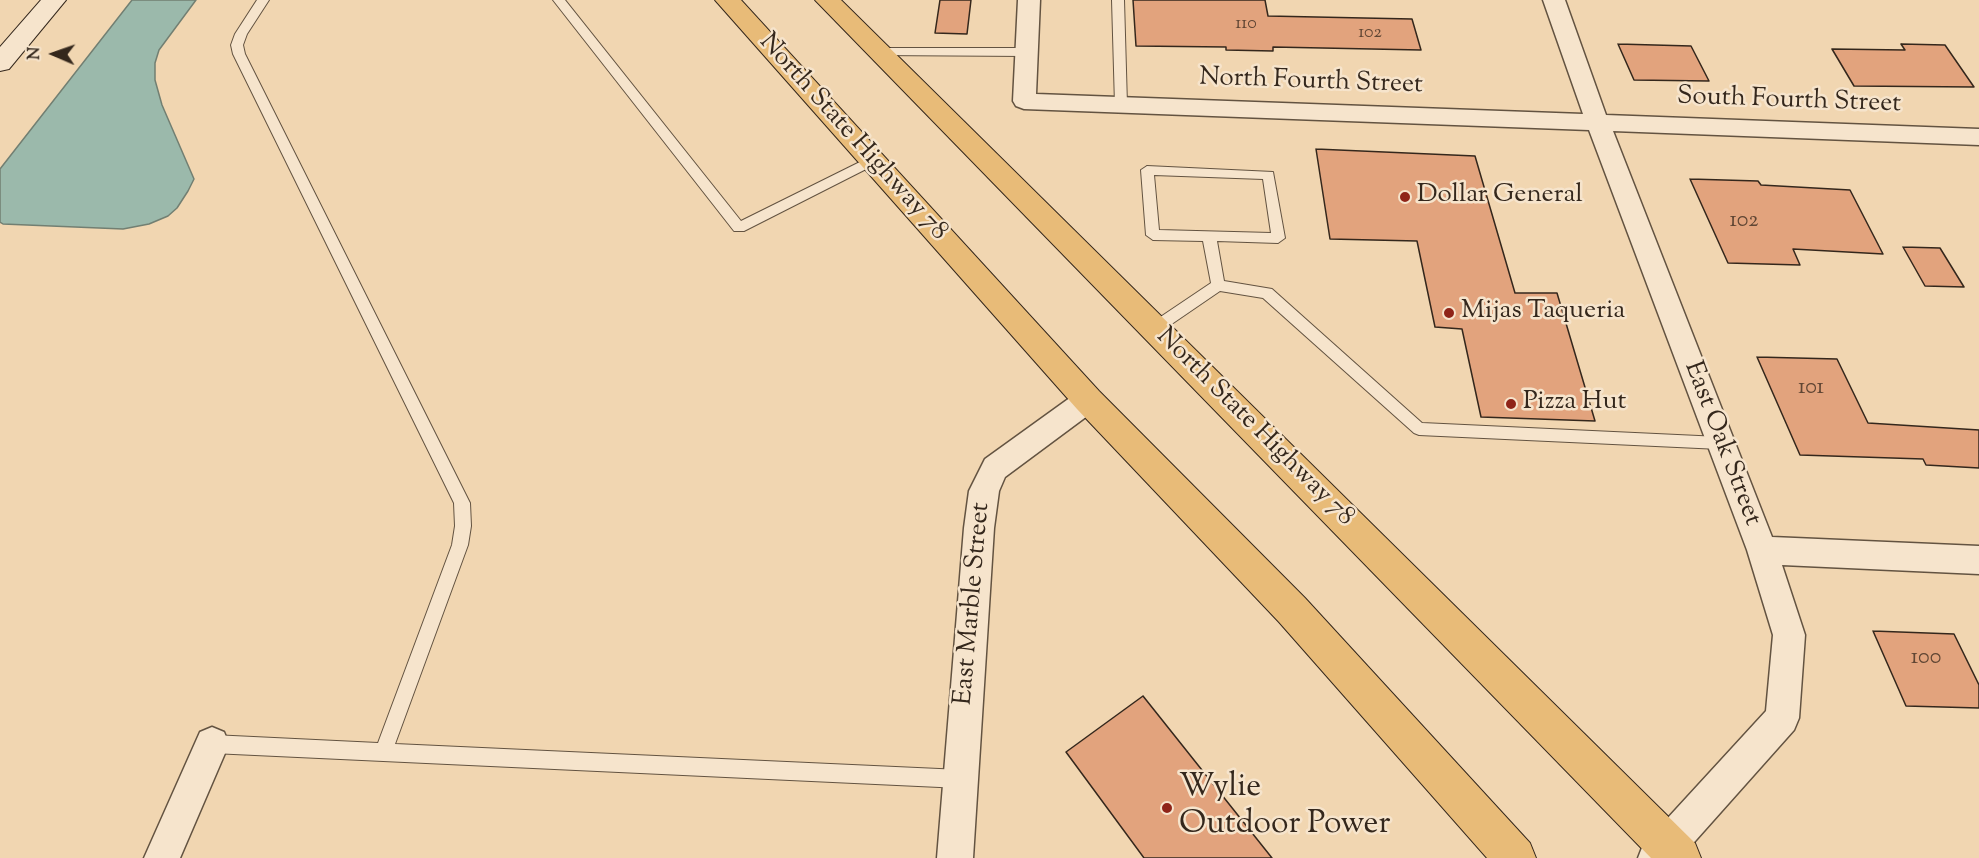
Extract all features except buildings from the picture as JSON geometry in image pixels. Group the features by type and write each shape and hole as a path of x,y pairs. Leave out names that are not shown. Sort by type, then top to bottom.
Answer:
{"main road":[{"path":"0,63 54,0"},
{"name":"North State Highway 78","path":"727,0 1088,400 1292,610 1515,858"},
{"name":"North State Highway 78","path":"827,0 1155,328 1668,854"}],"street":[{"path":"1026,52 1029,0"},
{"name":"East Oak Street","path":"1554,0 1597,121 1762,550 1789,635 1782,718 1668,854"},
{"name":"North Fourth Street","path":"1026,52 1024,101 1597,121"},
{"name":"South Fourth Street","path":"1597,121 1836,133 1979,137"},
{"name":"East Marble Street","path":"955,858 979,528 984,491 995,468 1088,400"},
{"path":"1762,550 1979,560"},
{"path":"162,858 212,744"}],"lane":[{"path":"263,0 241,34 237,45 239,54 462,503 463,526 460,545 383,752"},
{"path":"559,0 739,228 872,160"},
{"path":"1118,0 1121,105"},
{"path":"879,52 1026,52"},
{"path":"1147,170 1269,175 1278,238 1209,236 1153,235 1147,170"},
{"path":"1209,236 1218,285"},
{"path":"1155,328 1218,285 1267,293 1419,429 1720,443"},
{"path":"212,744 960,778"}],"shaded area":[{"path":"132,0 196,0 159,50 155,63 155,80 162,105 194,179 188,191 177,208 168,216 149,224 123,229 3,224 0,222 0,169"}],"place":[{"name":"Dollar General","path":"1405,197"},
{"name":"Mijas Taqueria","path":"1449,313"},
{"name":"Pizza Hut","path":"1511,404"},
{"name":"Wylie Outdoor Power","path":"1167,808"}]}
